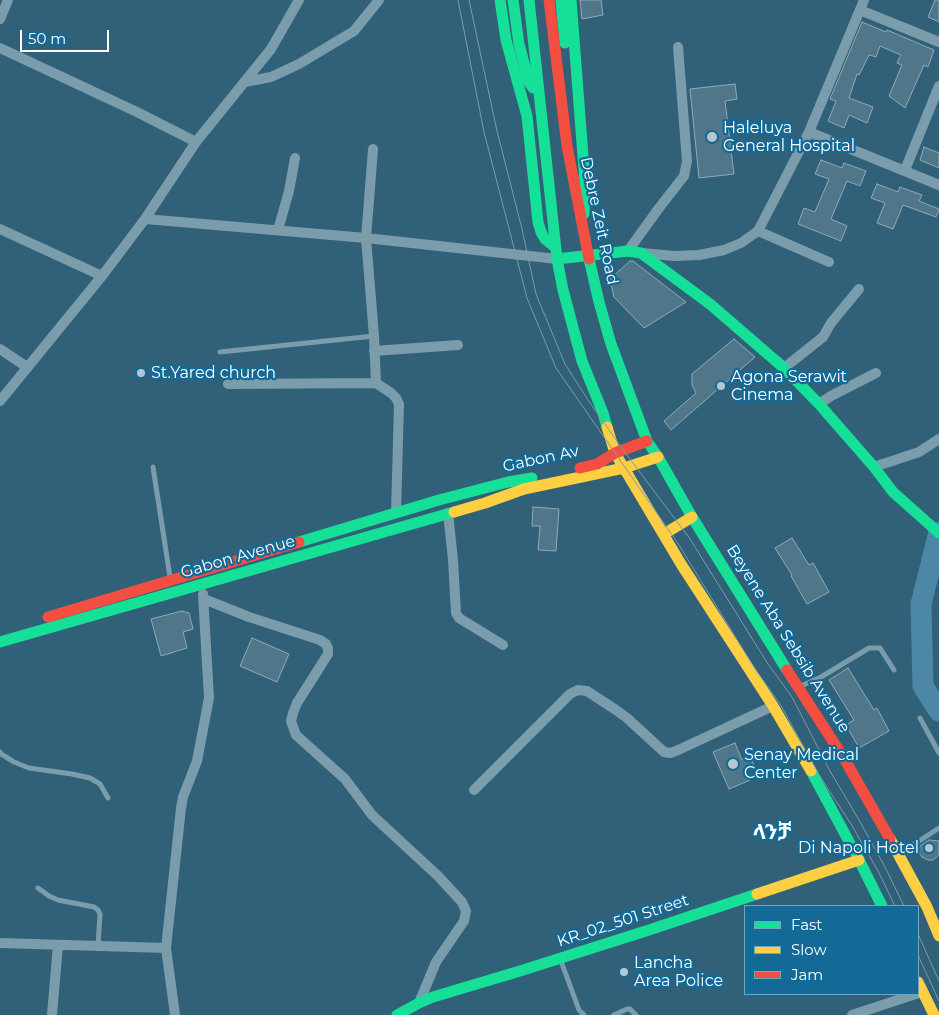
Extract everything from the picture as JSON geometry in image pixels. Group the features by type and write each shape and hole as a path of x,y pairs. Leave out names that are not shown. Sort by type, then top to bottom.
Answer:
{"main road":[{"path":"500,0 506,40 527,116 538,222 545,239 556,253 589,255 641,253 710,304 784,368 820,404 893,492 939,532"},
{"path":"513,0 519,44 529,82 540,98"},
{"path":"529,0 556,253 582,361 603,413 615,453 681,564 774,706 860,860 882,905"},
{"name":"Debre Zeit Road","path":"549,0 562,105 574,186 583,230 599,302 611,344 647,441"},
{"path":"561,0 566,64 562,105"},
{"path":"571,0 585,182 583,230"},
{"name":"Gabon Av","path":"439,500 508,482 597,464 615,453 647,441"},
{"name":"Beyene Aba Sebsib Avenue","path":"647,441 798,688 845,760 899,854 939,935"},
{"name":"Gabon Av","path":"485,503 524,489 624,468 658,457"},
{"name":"Gabon Avenue","path":"0,632 439,500"},
{"name":"Gabon Avenue","path":"0,642 485,503"},
{"path":"664,534 692,517"},
{"name":"KR_02_501 Street","path":"397,1015 433,997 649,930 860,860"},
{"path":"927,908 939,911"},
{"path":"920,987 934,1015"}],"street":[{"path":"0,20 8,0"},
{"path":"0,401 102,276 145,219 196,142 271,49 299,0"},
{"path":"245,82 271,77 299,64 354,31 379,0"},
{"path":"641,253 674,256 699,255 724,250 741,243 758,231 809,132 864,0"},
{"path":"860,10 939,42"},
{"path":"628,252 684,176 687,161 678,46"},
{"path":"0,48 137,112 196,142"},
{"path":"905,170 939,86"},
{"path":"809,132 939,185"},
{"path":"373,149 366,238 376,383"},
{"path":"278,230 289,191 295,158"},
{"path":"145,219 556,253"},
{"path":"0,229 102,276"},
{"path":"758,231 829,262"},
{"path":"784,368 823,337 831,323 859,289"},
{"path":"374,351 458,345"},
{"path":"0,349 27,367"},
{"path":"820,404 876,373"},
{"path":"228,384 376,383 391,393 399,404 396,513"},
{"path":"874,467 920,452 939,439"},
{"path":"448,513 456,612 459,618 503,645"},
{"path":"175,1015 166,948 181,808 196,761 209,698 204,599 198,572"},
{"path":"204,599 249,617 320,640 326,644 328,654 293,713 291,721 296,735 345,779 372,815 438,876 462,902 466,911 464,921 436,962 418,1003"},
{"path":"474,790 570,694 578,690 586,690 616,710 664,752 670,753 774,706"},
{"path":"0,944 166,948"},
{"path":"52,1015 58,944"},
{"path":"852,1015 901,995"}],"lane":[{"path":"220,352 374,336"},
{"path":"152,467 170,580"},
{"path":"798,688 821,677 869,648 880,648 894,670"},
{"path":"920,718 939,753"},
{"path":"0,752 29,768 90,778 100,784 108,798"},
{"path":"899,854 939,828"},
{"path":"38,888 58,900 98,910 100,914 98,946"},
{"path":"560,958 579,1010 584,1015"},
{"path":"614,1015 630,1009 636,1015"}],"building":[{"path":"580,0 601,0 603,15 582,19"},
{"path":"935,0 939,0 939,22 928,17"},
{"path":"862,22 886,32 887,30 934,50 928,67 924,65 905,108 889,96 902,65 897,63 901,55 880,46 876,57 869,55 859,75 857,74 849,98 873,107 867,123 849,115 844,128 828,121 836,101 830,99"},
{"name":"Haleluya General Hospital","path":"735,84 737,99 725,101 734,174 699,178 690,89"},
{"path":"924,147 939,153 939,168 920,160"},
{"path":"821,160 842,168 844,163 866,171 860,186 847,181 831,219 847,226 841,241 798,224 804,208 815,212 829,179 815,174"},
{"path":"877,184 898,192 900,187 922,195 919,201 939,209 936,217 903,205 893,229 877,223 885,203 871,198"},
{"path":"630,261 633,261 686,302 644,328 614,297 610,279"},
{"path":"734,339 755,357 671,430 664,421 696,393 692,385 692,374"},
{"path":"533,507 559,509 556,551 538,550 540,526 532,526"},
{"path":"792,538 809,565 813,563 829,592 807,604 775,548"},
{"path":"182,611 189,613 193,629 183,632 187,648 161,656 151,619"},
{"path":"252,638 289,654 277,682 240,666"},
{"path":"848,668 874,710 877,708 889,731 859,748 846,725 854,720 829,680"},
{"path":"735,743 742,760 750,757 754,765 745,769 750,780 729,789 713,752"},
{"name":"Di Napoli Hotel","path":"929,840 939,841 939,855 933,860 922,857 919,853 920,846"}],"waterway":[{"path":"939,532 921,604 923,686 939,711"}],"tram line":[{"path":"458,0 484,132 527,298 556,368 679,545 755,669 780,704 821,778 851,824 878,871 895,905"},
{"path":"469,0 497,131 522,229 536,294 565,364 621,447 690,539 768,664 792,697 830,771 885,867 904,905"},
{"path":"919,936 939,981"},
{"path":"919,957 939,1001"}],"traffic: fast":[{"path":"500,0 506,40 527,116 538,222 545,239 555,247"},
{"path":"513,0 519,44 529,82 533,88"},
{"path":"529,0 557,259 563,290 582,361 607,427"},
{"path":"561,0 565,43"},
{"path":"571,0 585,182 584,214"},
{"path":"557,259 628,251 641,253 710,304 784,368 819,404 874,467 893,492 939,533"},
{"path":"589,259 611,344 647,441 787,670"},
{"path":"299,542 439,500 508,482 532,478"},
{"path":"0,642 454,512"},
{"path":"811,771 882,905"},
{"path":"397,1015 433,997 649,930 757,894"}],"traffic: slow":[{"path":"607,427 615,453 681,564 773,706 811,771"},
{"path":"454,512 524,489 624,468 658,457"},
{"path":"664,534 692,517"},
{"path":"890,839 927,907 939,936"},
{"path":"757,894 859,860"},
{"path":"919,984 934,1015"}],"traffic: jam":[{"path":"549,0 567,146 589,259"},
{"path":"580,468 597,464 615,453 647,441"},
{"path":"48,617 299,542"},
{"path":"787,670 845,760 890,839"}],"place":[{"name":"Haleluya General Hospital","path":"712,137"},
{"name":"St.Yared church","path":"141,373"},
{"name":"Agona Serawit Cinema","path":"721,386"},
{"name":"Senay Medical Center","path":"733,764"},
{"name":"Di Napoli Hotel","path":"929,848"},
{"name":"Lancha Area Police","path":"624,972"}],"district":[{"name":"ላንቻ","path":"772,833"}]}
